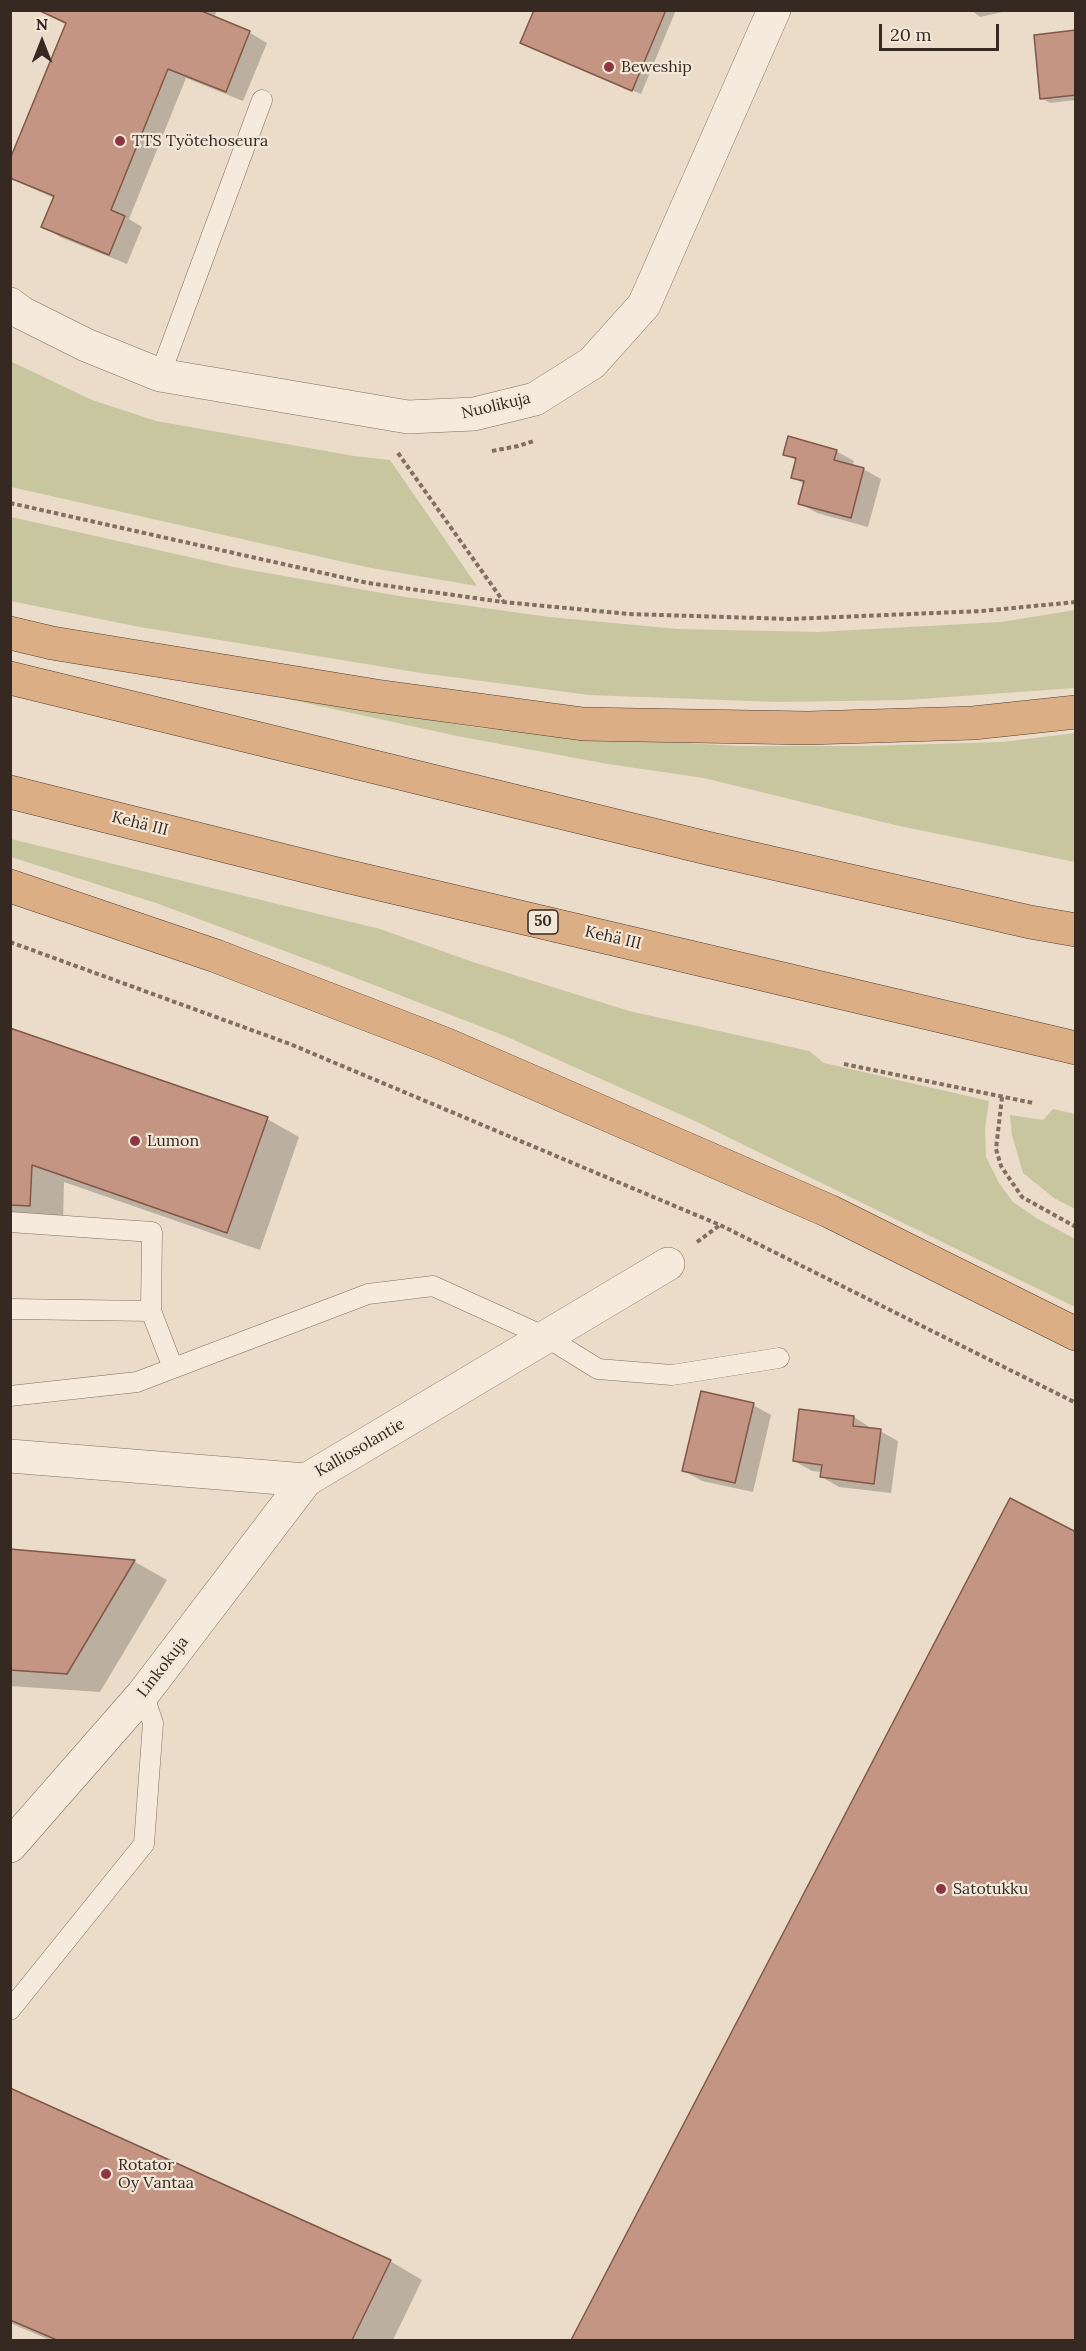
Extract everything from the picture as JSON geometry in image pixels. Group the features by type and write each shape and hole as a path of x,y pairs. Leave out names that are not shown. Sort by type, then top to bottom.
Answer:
{"highway":[{"path":"10,633 52,643 365,694 583,724 808,728 973,723 1076,712"},
{"path":"10,678 711,849 1030,922 1076,930"},
{"name":"Kehä III","path":"10,792 345,875 1076,1048"},
{"path":"10,886 216,956 445,1044 829,1211 1076,1334"}],"street":[{"name":"Nuolikuja","path":"10,304 22,313 86,345 160,375 408,417 474,414 535,399 592,363 644,305 774,10"},
{"name":"Kalliosolantie","path":"10,1456 72,1459 306,1480 548,1338 668,1264"},
{"name":"Linkokuja","path":"10,1846 143,1694 306,1480"}],"lane":[{"path":"160,375 262,100"},
{"path":"10,1222 152,1232 151,1311 173,1368"},
{"path":"10,1396 137,1382 368,1294 433,1286 548,1338 598,1368 672,1375 779,1358"},
{"path":"10,1309 151,1311"},
{"path":"10,2010 144,1844 153,1723 143,1694"}],"path":[{"path":"488,452 518,446 537,439"},
{"path":"407,451 396,450 503,602"},
{"path":"10,503 368,583 503,602 629,614 790,619 982,611 1076,602"},
{"path":"10,942 290,1044 720,1226 1076,1403"},
{"path":"844,1064 1032,1102"},
{"path":"1002,1096 996,1149 1001,1166 1022,1197 1076,1227"}],"green space":[{"path":"10,361 92,400 156,421 354,456 390,460 477,586 366,567 11,487"},
{"path":"11,517 238,568 405,597 549,617 678,629 818,632 1001,622 1075,610 1075,688 906,700 777,702 589,695 421,673 140,627 11,601"},
{"path":"283,698 481,728 596,738 739,746 864,746 1002,742 1075,733 1075,862 895,825 704,778 608,764 457,736"},
{"path":"11,839 380,929 473,962 629,1011 809,1051 824,1063 989,1101 985,1129 986,1157 999,1183 1013,1202 1075,1239 1075,1307 695,1121 505,1036 156,903 11,857"},
{"path":"1053,1109 1075,1114 1075,1209 1054,1198 1023,1173 1012,1135 1010,1115 1043,1120"}],"building":[{"path":"38,10 199,10 250,31 226,92 168,69 111,210 125,216 109,255 41,227 54,196 10,178 10,159 66,23"},
{"name":"Beweship","path":"534,10 666,10 632,91 520,43"},
{"path":"1076,30 1076,95 1040,99 1034,35"},
{"path":"788,436 837,450 834,460 864,468 851,518 798,504 804,481 791,478 796,458 783,455"},
{"name":"Lumon","path":"10,1028 268,1117 227,1233 32,1165 30,1206 10,1205"},
{"path":"701,1391 754,1403 735,1483 682,1471"},
{"path":"799,1409 854,1416 853,1426 881,1429 874,1484 820,1477 822,1465 793,1461"},
{"name":"Satotukku","path":"1010,1498 1076,1532 1076,2340 571,2340"},
{"path":"10,1549 135,1560 67,1674 10,1670"},
{"name":"Rotator Oy Vantaa","path":"10,2088 391,2260 352,2340 57,2340 10,2320"}],"place":[{"name":"Beweship","path":"609,67"},
{"name":"TTS Työtehoseura","path":"120,141"},
{"name":"Lumon","path":"135,1141"},
{"name":"Satotukku","path":"941,1889"},
{"name":"Rotator Oy Vantaa","path":"106,2174"}]}
